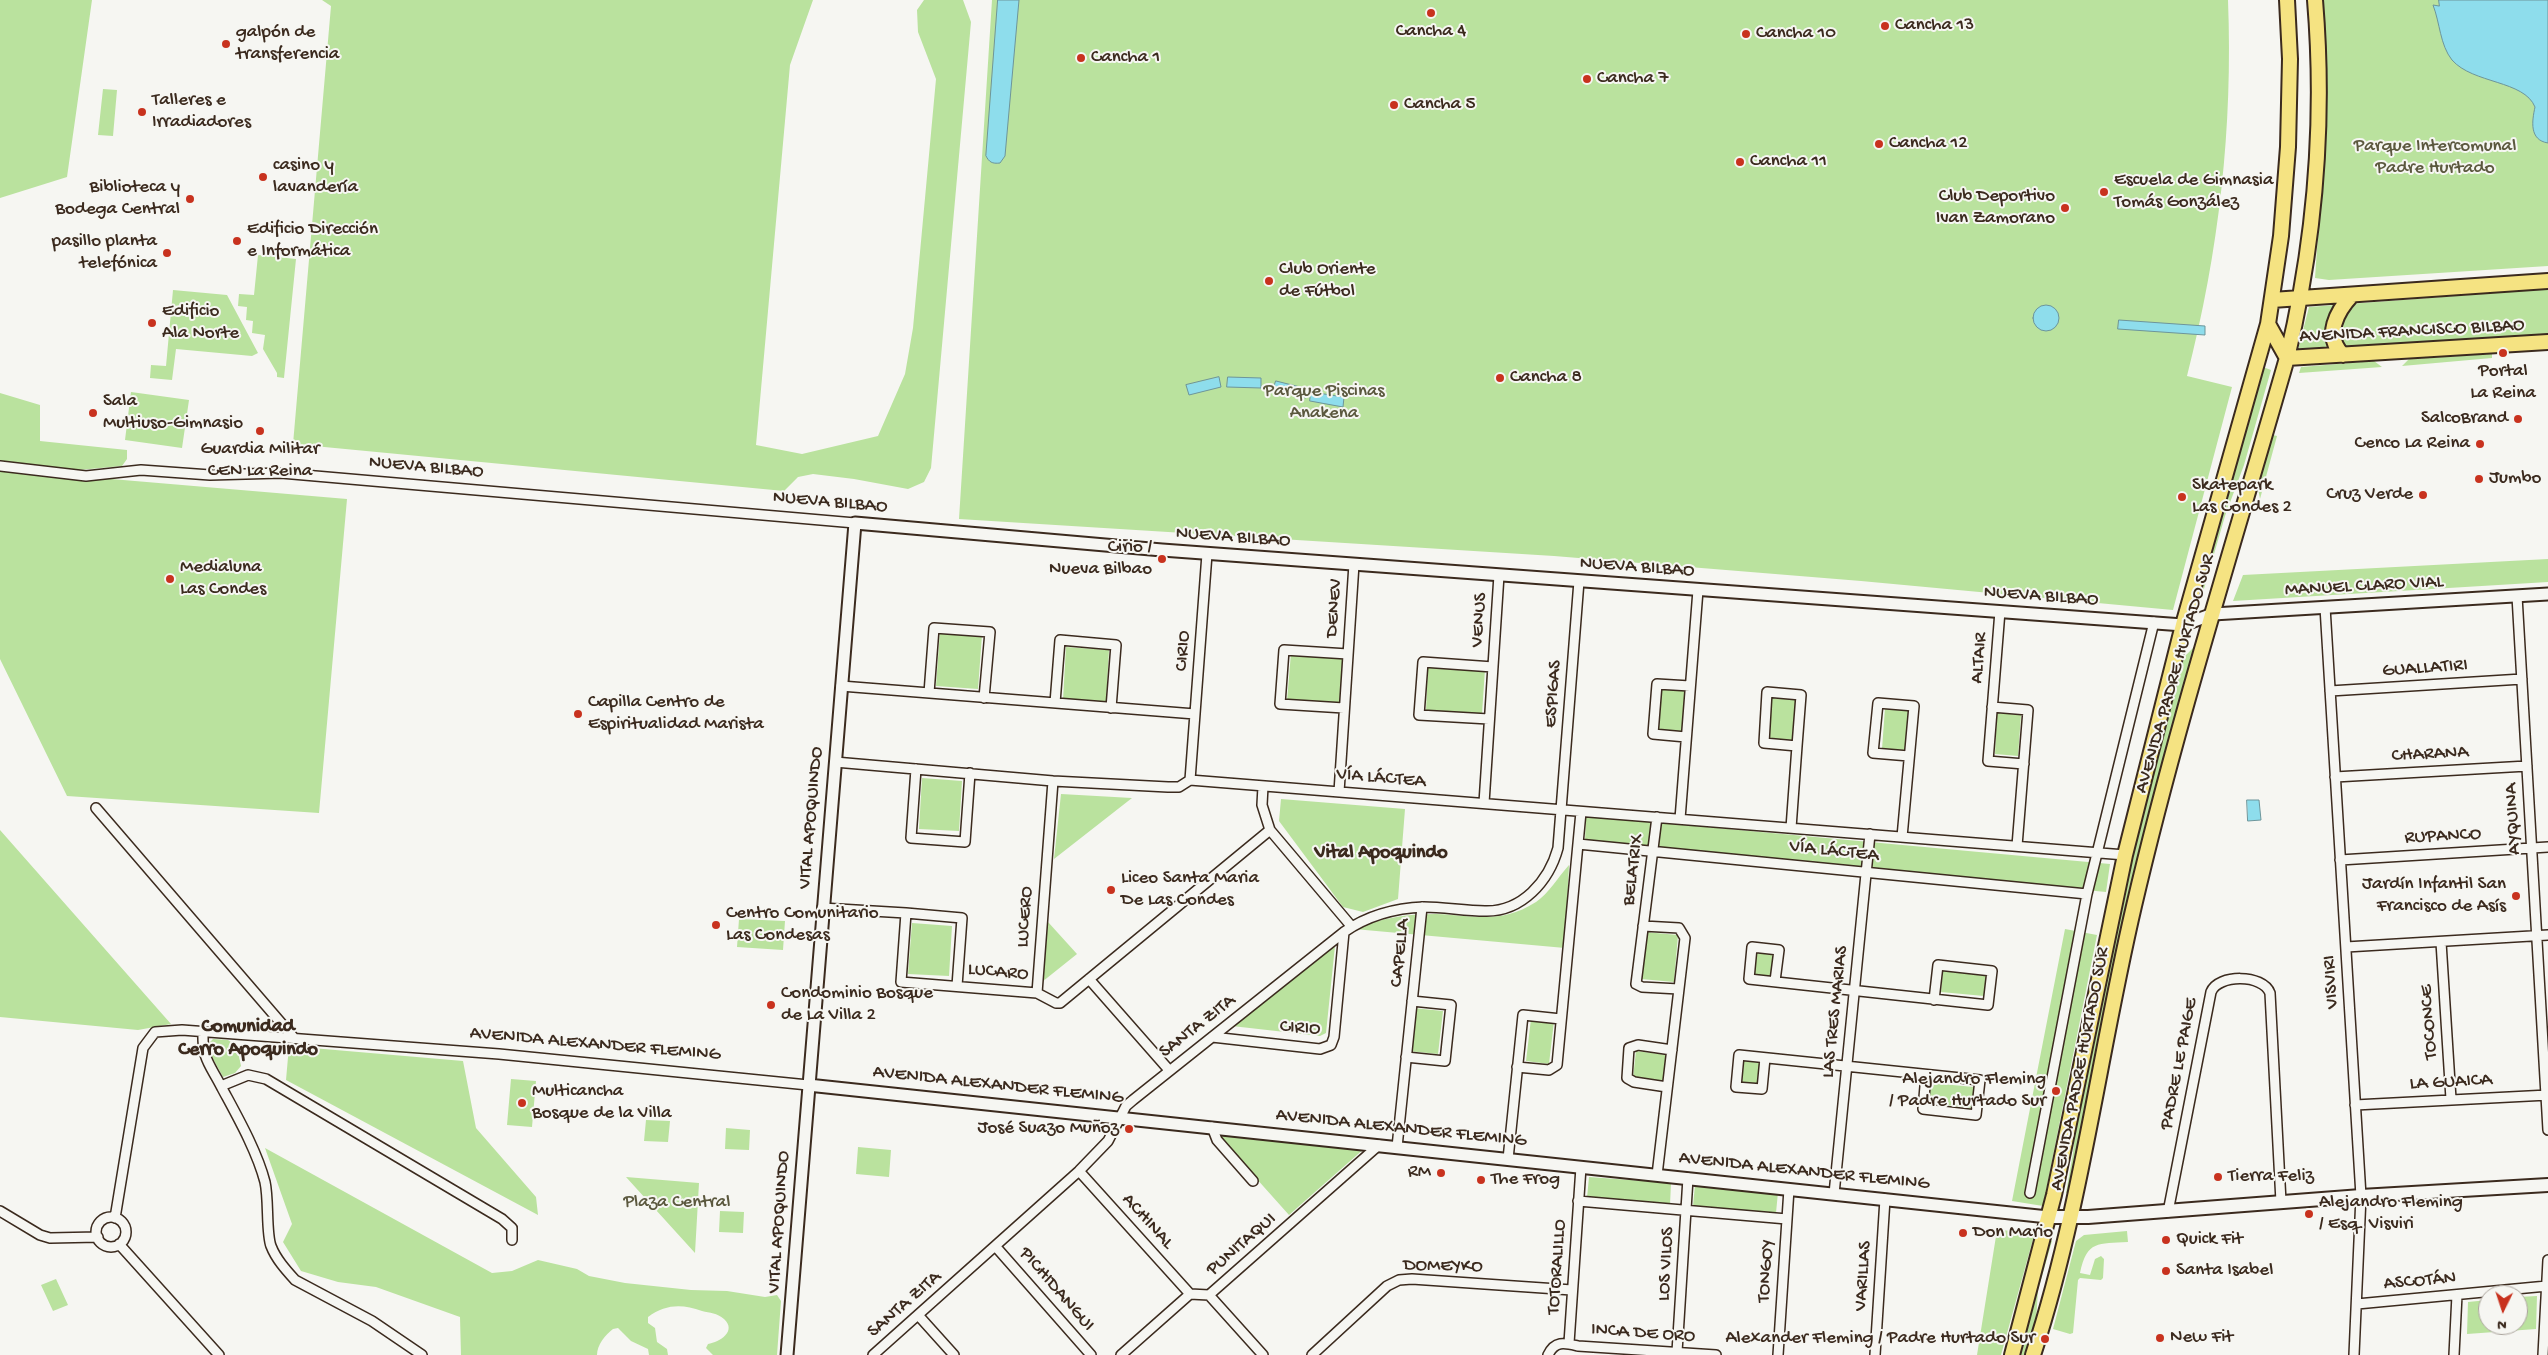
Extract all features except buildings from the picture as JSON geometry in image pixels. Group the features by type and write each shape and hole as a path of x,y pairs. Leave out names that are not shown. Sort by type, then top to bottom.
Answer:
{"main road":[{"name":"AVENIDA PADRE HURTADO SUR","path":"2012,1355 2048,1217 2125,855 2183,625 2268,324 2281,236 2288,147 2290,67 2287,0"},
{"name":"AVENIDA PADRE HURTADO SUR","path":"2033,1355 2070,1218 2146,857 2163,785 2287,358 2302,297 2312,217 2317,136 2318,55 2315,0"},
{"path":"2272,300 2548,281"},
{"path":"2344,355 2334,340 2334,326 2339,312 2352,295"},
{"name":"AVENIDA FRANCISCO BILBAO","path":"2268,324 2287,358 2548,342"},
{"name":"AVENIDA ALEXANDER FLEMING","path":"2048,1217 2070,1218 2168,1212 2361,1196 2548,1185"}],"street":[{"name":"NUEVA BILBAO","path":"0,466 86,476 141,470 210,475 281,472 1207,554 2183,625"},
{"name":"VITAL APOQUINDO","path":"787,1355 854,523"},
{"name":"CIRIO","path":"1190,780 1207,554"},
{"name":"DENEV","path":"1339,792 1354,564"},
{"name":"VENUS","path":"1484,804 1499,575"},
{"name":"ESPIGAS","path":"1562,810 1579,581"},
{"path":"1680,819 1698,590"},
{"name":"MANUEL CLARO VIAL","path":"2183,625 2214,614 2548,594"},
{"name":"AYQUINA","path":"2517,596 2537,936 2545,1018 2548,1130"},
{"name":"VISVIRI","path":"2325,607 2361,1196 2354,1355"},
{"name":"ALTAIR","path":"2000,611 1988,761 2024,764"},
{"name":"AVENIDA PADRE HURTADO SUR","path":"2030,1193 2096,852 2154,622"},
{"path":"928,693 934,628 990,632 984,698"},
{"path":"1055,703 1060,640 1116,645 1111,708"},
{"name":"DENEV","path":"1344,708 1280,704 1284,650 1348,654"},
{"name":"VENUS","path":"1489,719 1419,715 1423,662 1493,667"},
{"name":"GUALLATIRI","path":"2330,691 2522,679"},
{"path":"1686,737 1653,734 1656,684 1690,686"},
{"path":"841,686 1195,714"},
{"name":"VÍA LÁCTEA","path":"1792,828 1801,695 1767,692 1764,743 1797,746"},
{"name":"VÍA LÁCTEA","path":"1902,837 1910,756 1914,706 1878,703 1873,753 1910,756"},
{"name":"ALTAIR","path":"1992,708 2028,710 2017,846"},
{"name":"VÍA LÁCTEA","path":"834,762 1053,781 1168,787 1179,787 1190,780 2125,855"},
{"name":"CHARANA","path":"2336,777 2527,766"},
{"path":"916,769 911,838 965,842 970,773"},
{"name":"LUCERO","path":"1037,993 1053,781"},
{"path":"1264,786 1262,805 1270,830 1348,930"},
{"path":"96,808 294,1038"},
{"name":"SANTA ZITA","path":"873,1355 1079,1171 1108,1141 1126,1106 1348,930 1390,912 1422,907 1486,912 1506,907 1525,898 1541,884 1552,866 1558,848 1562,810"},
{"path":"1517,1067 1549,1070 1557,1065 1581,812"},
{"name":"BELATRIX","path":"1658,817 1636,984 1642,987 1679,989"},
{"path":"1037,993 1056,1003 1060,1003 1270,830"},
{"name":"LAS TRES MARIAS","path":"1834,1194 1870,834"},
{"name":"VÍA LÁCTEA","path":"1578,844 2087,894"},
{"name":"RUPANCO","path":"2340,860 2548,847"},
{"name":"CAPELLA","path":"1397,1147 1422,907"},
{"name":"LUCARO","path":"822,908 962,918 957,986"},
{"name":"LUCARO","path":"906,913 901,982 1037,993"},
{"name":"BELATRIX","path":"1643,926 1679,928 1685,938 1657,1175"},
{"name":"CIRIO","path":"1212,1037 1320,1049 1331,1045 1334,1037 1348,930"},
{"path":"2346,947 2548,935"},
{"name":"TOCONCE","path":"2441,942 2451,1099"},
{"path":"1775,982 1779,950 1752,947 1748,978 1775,982 1854,990 1934,1000 1988,1006 1992,971 1938,965 1934,1000"},
{"path":"1089,979 1169,1070"},
{"name":"PADRE LE PAIGE","path":"2168,1212 2210,997 2214,986 2226,981 2258,981 2267,986 2270,993 2281,1202"},
{"name":"CAPELLA","path":"1406,1057 1445,1061 1451,1005 1412,1001"},
{"path":"1508,1159 1523,1015 1561,1019"},
{"name":"AVENIDA ALEXANDER FLEMING","path":"115,1218 145,1042 155,1032 174,1030 499,1054 1212,1127 2048,1217"},
{"path":"203,1031 202,1051 258,1161 268,1197 270,1245 286,1270 295,1280 372,1322 422,1355"},
{"path":"1667,1087 1634,1082 1627,1078 1629,1048 1638,1045 1672,1050"},
{"path":"1765,1058 1762,1089 1736,1086 1739,1055 1926,1074 1980,1080 1976,1115 1923,1109 1926,1074"},
{"path":"221,1086 248,1075 266,1079 502,1219 512,1228 512,1240"},
{"name":"LA GUAICA","path":"2355,1105 2547,1095"},
{"path":"1212,1127 1216,1140 1253,1181"},
{"name":"PUNITAQUI","path":"1190,1294 1210,1295 1379,1145"},
{"name":"TOTORALILLO","path":"1548,1355 1554,1346 1569,1343 1581,1167"},
{"name":"ACHINAL","path":"1079,1171 1190,1294"},
{"name":"LOS VILOS","path":"1677,1352 1688,1178"},
{"name":"TONGOY","path":"1778,1355 1789,1189"},
{"name":"VARILLAS","path":"1875,1355 1885,1200"},
{"path":"1578,1201 1787,1219"},
{"path":"0,1211 40,1235 50,1238 98,1237"},
{"path":"105,1218 115,1218 123,1223 125,1237 119,1244 108,1246 98,1237 97,1227 105,1218"},
{"path":"119,1244 218,1355"},
{"name":"PICHIDANGUI","path":"996,1247 1090,1355"},
{"path":"2543,1355 2548,1260"},
{"name":"DOMEYKO","path":"1312,1355 1387,1286 1399,1280 1412,1279 1572,1290"},
{"name":"ASCOTÁN","path":"2357,1304 2546,1286"},
{"path":"1122,1355 1190,1294"},
{"path":"1210,1295 1263,1355"},
{"path":"2454,1355 2456,1295"},
{"path":"918,1315 954,1355"},
{"name":"INCA DE ORO","path":"1569,1343 1578,1346 1661,1353 1677,1352 1716,1355"}],"green space":[{"path":"0,0 92,0 67,177 0,198"},
{"path":"322,0 813,0 790,65 756,445 802,454 878,436 905,374 913,328 936,79 918,32 917,10 924,0 963,0 971,22 931,468 924,482 908,489 813,474 798,477 784,491 293,444 331,6"},
{"name":"Club Oriente de Fútbol","path":"992,0 2228,0 2228,95 2226,143 2221,190 2208,283 2187,376 2232,387 2173,610 1861,581 1554,556 959,519"},
{"name":"Parque Intercomunal Padre Hurtado","path":"2319,0 2548,0 2548,266 2329,280 2315,278 2321,191"},
{"path":"103,89 117,90 113,136 98,135"},
{"path":"258,255 296,259 284,378 277,377 277,373 263,349 265,335 252,333 253,321 246,320 247,307 238,306 239,294 254,295"},
{"path":"2548,289 2548,335 2298,350 2309,307"},
{"path":"173,290 227,295 258,353 252,356 176,349 172,380 150,378 151,365 166,366"},
{"path":"2492,354 2492,358 2402,366 2409,359"},
{"path":"2374,361 2382,367 2299,373 2301,367"},
{"path":"2263,367 2271,370 2244,465 2225,516 2197,613 2195,612"},
{"path":"131,392 189,400 182,448 125,440"},
{"name":"Medialuna Las Condes","path":"0,393 40,405 40,441 127,450 127,459 122,466 79,470 76,476 347,499 319,813 67,796 0,659"},
{"path":"2273,435 2277,436 2260,499 2258,488"},
{"path":"2548,559 2548,582 2233,601 2243,575"},
{"path":"940,631 982,635 978,689 936,686"},
{"path":"2195,646 2154,800 2069,1193 2066,1193 2073,1153 2076,1119 2128,867 2184,657"},
{"path":"1066,647 1109,650 1106,703 1063,700"},
{"path":"1291,653 1346,658 1342,706 1287,701"},
{"path":"1428,666 1485,669 1482,714 1426,711"},
{"path":"1661,689 1685,691 1682,732 1659,730"},
{"path":"1772,698 1796,699 1793,740 1769,739"},
{"path":"1885,708 1909,709 1906,750 1882,749"},
{"path":"1997,713 2021,715 2018,756 1995,754"},
{"path":"922,778 962,781 959,831 919,829"},
{"path":"1061,794 1132,798 1054,859"},
{"path":"1281,799 1405,809 1398,899 1363,912 1343,907 1279,821"},
{"path":"1586,816 2110,864 2106,892 1585,841"},
{"path":"0,830 171,1024 138,1030 0,1017"},
{"path":"1569,865 1565,948 1354,929 1384,919 1414,915 1436,914 1486,917 1510,914 1540,899"},
{"path":"739,919 785,921 783,950 737,947"},
{"path":"1048,922 1077,954 1042,982"},
{"path":"912,923 952,926 949,976 908,974"},
{"path":"2065,929 2097,935 2043,1206 2012,1201"},
{"path":"1645,932 1678,935 1674,982 1641,979"},
{"path":"1335,946 1326,1033 1320,1036 1232,1026"},
{"path":"1756,953 1773,955 1771,976 1754,975"},
{"path":"1943,971 1986,976 1984,996 1941,992"},
{"path":"1413,1008 1443,1011 1438,1054 1408,1051"},
{"path":"1531,1019 1554,1021 1549,1064 1526,1061"},
{"path":"213,1039 228,1040 237,1046 241,1066 235,1073 223,1077 206,1046"},
{"path":"289,1046 463,1061 476,1128 536,1197 538,1215 286,1080"},
{"path":"1636,1051 1667,1055 1664,1082 1633,1078"},
{"path":"1744,1061 1761,1063 1759,1084 1742,1083"},
{"name":"Multicancha Bosque de la Villa","path":"511,1079 536,1081 532,1127 507,1125"},
{"path":"1931,1083 1974,1087 1972,1108 1929,1103"},
{"path":"646,1120 670,1121 668,1142 644,1141"},
{"path":"726,1128 750,1130 749,1150 725,1149"},
{"path":"1213,1130 1366,1147 1289,1215"},
{"path":"858,1147 891,1150 889,1177 856,1174"},
{"path":"265,1148 492,1273 512,1271 538,1260 577,1269 589,1276 625,1283 691,1290 727,1291 765,1297 777,1295 781,1301 777,1355 713,1355 706,1348 708,1344 722,1338 728,1332 728,1323 716,1314 674,1306 648,1317 648,1323 655,1328 657,1342 667,1349 668,1355 649,1355 648,1349 631,1341 618,1328 613,1329 604,1337 598,1348 597,1355 461,1355 460,1317 376,1287 338,1282 301,1271 283,1242 292,1224"},
{"name":"Plaza Central","path":"626,1177 699,1183 695,1253"},
{"path":"1589,1177 1671,1183 1670,1205 1587,1198"},
{"path":"1695,1185 1778,1192 1776,1213 1693,1206"},
{"path":"720,1211 744,1212 743,1233 719,1232"},
{"path":"1997,1230 2035,1232 2001,1355 1977,1355"},
{"path":"2127,1231 2128,1242 2101,1244 2090,1249 2080,1273 2090,1275 2095,1259 2101,1256 2104,1259 2103,1278 2101,1280 2080,1278 2078,1280 2073,1333 2070,1334 2053,1329 2076,1241 2084,1235"},
{"path":"2049,1240 2052,1241 2038,1290 2036,1322 2027,1355 2019,1355"},
{"path":"56,1279 68,1305 53,1311 41,1285"},
{"path":"2528,1296 2537,1296 2536,1329 2528,1330"},
{"path":"2478,1301 2478,1333 2467,1334 2468,1302"}],"water":[{"path":"998,0 1019,0 1005,156 1000,163 991,162 986,156"},
{"path":"2439,0 2548,0 2548,143 2542,141 2535,134 2533,118 2535,107 2529,98 2509,87 2472,74 2452,60 2445,48 2433,5 2439,6"},
{"path":"2046,305 2055,309 2059,318 2055,327 2046,331 2037,327 2033,318 2037,309"},
{"path":"2119,320 2205,326 2205,335 2118,329"},
{"path":"1219,377 1221,387 1189,395 1186,385"},
{"path":"1228,377 1261,378 1261,388 1227,387"},
{"path":"1276,381 1308,389 1306,398 1273,390"},
{"path":"1311,392 1344,397 1343,407 1310,401"},
{"path":"2247,800 2259,800 2261,820 2248,821"}],"place":[{"name":"Cancha 4","path":"1431,13"},
{"name":"Cancha 13","path":"1885,26"},
{"name":"Cancha 10","path":"1746,34"},
{"name":"galpón de transferencia","path":"226,44"},
{"name":"Cancha 1","path":"1081,58"},
{"name":"Cancha 7","path":"1587,79"},
{"name":"Cancha 5","path":"1394,105"},
{"name":"Talleres e Irradiadores","path":"142,112"},
{"name":"Cancha 12","path":"1879,144"},
{"name":"Cancha 11","path":"1740,162"},
{"name":"casino y lavandería","path":"263,177"},
{"name":"Escuela de Gimnasia Tomás González","path":"2104,192"},
{"name":"Biblioteca y Bodega Central","path":"190,199"},
{"name":"Club Deportivo Ivan Zamorano","path":"2065,208"},
{"name":"Edificio Dirección e Informática","path":"237,241"},
{"name":"pasillo planta telefónica","path":"167,253"},
{"name":"Club Oriente de Fútbol","path":"1269,281"},
{"name":"Edificio Ala Norte","path":"152,323"},
{"name":"Portal La Reina","path":"2503,353"},
{"name":"Cancha 8","path":"1500,378"},
{"name":"Sala Multiuso-Gimnasio","path":"93,413"},
{"name":"SalcoBrand","path":"2518,419"},
{"name":"Guardia Militar CEN La Reina","path":"260,431"},
{"name":"Cenco La Reina","path":"2480,444"},
{"name":"Jumbo","path":"2479,479"},
{"name":"Cruz Verde","path":"2423,495"},
{"name":"Skatepark Las Condes 2","path":"2182,497"},
{"name":"Cirio / Nueva Bilbao","path":"1162,559"},
{"name":"Medialuna Las Condes","path":"170,579"},
{"name":"Capilla Centro de Espiritualidad Marista","path":"578,714"},
{"name":"Liceo Santa Maria De Las Condes","path":"1111,890"},
{"name":"Jardín Infantil San Francisco de Asís","path":"2516,896"},
{"name":"Centro Comunitario Las Condesas","path":"716,925"},
{"name":"Condominio Bosque de La Villa 2","path":"771,1005"},
{"name":"Alejandro Fleming / Padre Hurtado Sur","path":"2056,1091"},
{"name":"Multicancha Bosque de la Villa","path":"522,1103"},
{"name":"José Suazo Muñoz","path":"1129,1129"},
{"name":"RM","path":"1441,1173"},
{"name":"Tierra Feliz","path":"2218,1177"},
{"name":"The Frog","path":"1481,1180"},
{"name":"Alejandro Fleming / Esq. Visviri","path":"2309,1214"},
{"name":"Don Mario","path":"1963,1233"},
{"name":"Quick Fit","path":"2166,1240"},
{"name":"Santa Isabel","path":"2166,1271"},
{"name":"New Fit","path":"2160,1338"},
{"name":"Alexander Fleming / Padre Hurtado Sur","path":"2045,1339"}],"district":[{"name":"Vital Apoquindo","path":"1381,854"},
{"name":"Comunidad Cerro Apoquindo","path":"248,1040"}],"park label":[{"name":"Parque Piscinas Anakena","path":"1324,403"}]}
